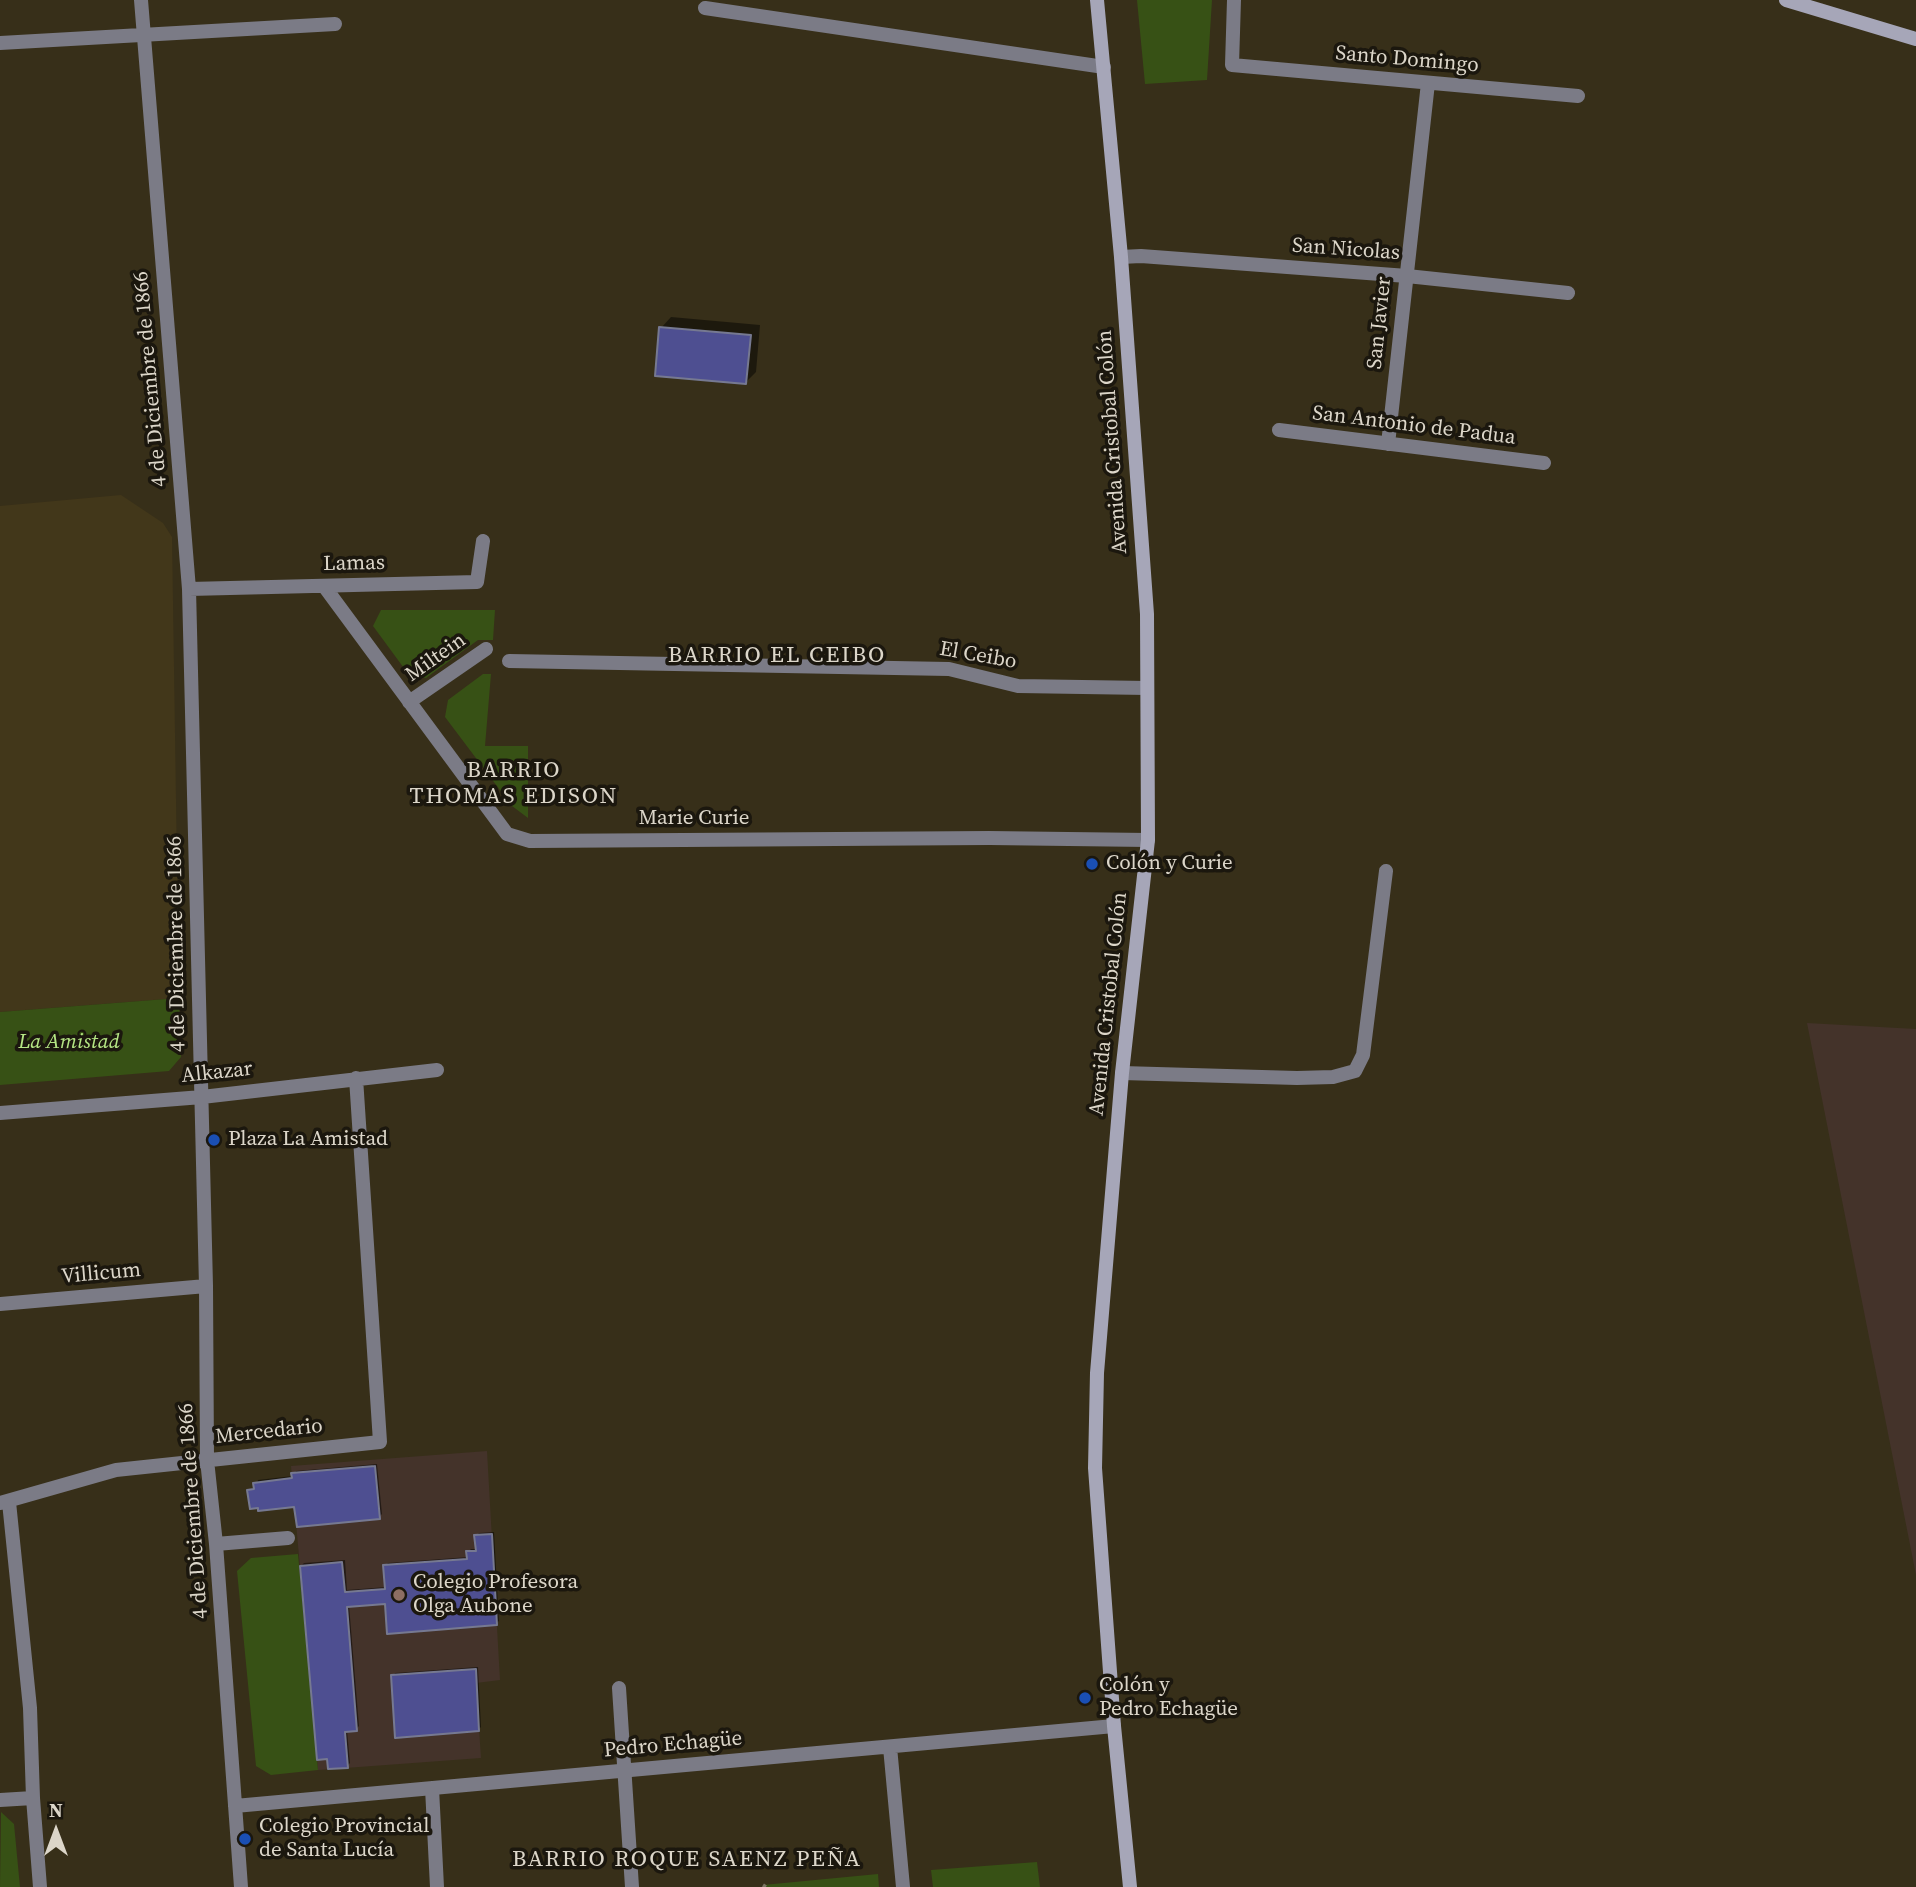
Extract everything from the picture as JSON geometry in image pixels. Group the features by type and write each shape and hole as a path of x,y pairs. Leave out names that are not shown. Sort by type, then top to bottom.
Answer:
{"main road":[{"name":"Avenida Cristobal Colón","path":"1097,0 1121,257 1147,614 1148,840 1122,1073 1097,1373 1095,1468 1114,1726 1130,1887"},
{"path":"1786,0 1916,39"}],"street":[{"name":"4 de Diciembre de 1866","path":"141,0 190,589 206,1286 207,1460 216,1544 241,1887"},
{"name":"Santo Domingo","path":"1234,0 1232,65 1578,96"},
{"path":"705,8 1104,67"},
{"path":"0,43 335,24"},
{"name":"San Javier","path":"1388,444 1428,83"},
{"name":"San Nicolas","path":"1121,257 1141,256 1406,276 1568,293"},
{"name":"San Antonio de Padua","path":"1279,430 1544,463"},
{"name":"Lamas","path":"190,589 477,582 483,541"},
{"name":"Marie Curie","path":"324,586 508,834 530,841 989,838 1148,840"},
{"name":"Miltein","path":"409,702 486,649"},
{"name":"El Ceibo","path":"509,661 949,669 1018,685 1147,688"},
{"path":"1122,1073 1297,1078 1333,1077 1355,1071 1363,1055 1385,871"},
{"name":"Alkazar","path":"0,1113 202,1097 437,1070"},
{"name":"Mercedario","path":"4,1502 116,1470 380,1441 356,1078"},
{"name":"Villicum","path":"0,1304 206,1286"},
{"path":"4,1502 30,1708 40,1887"},
{"path":"216,1544 288,1538"},
{"path":"619,1689 632,1887"},
{"name":"Pedro Echagüe","path":"235,1805 1114,1726"},
{"path":"890,1747 903,1887"},
{"path":"432,1788 438,1887"},
{"path":"0,1800 33,1798"}],"shaded area":[{"path":"121,495 163,523 172,537 179,998 0,1012 0,506"},
{"path":"1807,1023 1916,1029 1916,1575"},
{"name":"Colegio Profesora Olga Aubone","path":"487,1451 500,1680 476,1683 481,1758 318,1770 291,1466"}],"green space":[{"path":"1137,0 1212,0 1207,80 1145,84"},
{"path":"381,610 495,610 493,640 478,640 426,678 409,675 373,626"},
{"path":"483,674 491,674 485,746 528,746 528,818 512,806 445,717 448,700"},
{"name":"La Amistad","path":"179,998 181,1057 169,1071 0,1085 0,1012"},
{"path":"298,1554 318,1770 271,1775 256,1766 237,1571 251,1558"},
{"path":"1,1812 14,1824 20,1887 0,1887"},
{"path":"1037,1862 1040,1887 933,1887 931,1870"},
{"path":"878,1874 879,1887 763,1885"}],"building":[{"path":"659,327 751,335 746,384 655,376"},
{"path":"375,1466 380,1519 297,1527 294,1507 258,1511 258,1508 250,1509 247,1490 254,1489 253,1483 292,1478 291,1473"},
{"path":"492,1534 497,1625 387,1634 385,1604 347,1607 357,1731 345,1732 348,1768 328,1769 327,1759 317,1760 300,1566 342,1562 345,1592 385,1589 383,1565 467,1559 466,1551 476,1551 474,1535"},
{"path":"476,1669 479,1731 395,1738 391,1675"}],"place":[{"name":"Colón y Curie","path":"1092,864"},
{"name":"Plaza La Amistad","path":"214,1140"},
{"name":"Colegio Profesora Olga Aubone","path":"399,1595"},
{"name":"Colón y Pedro Echagüe","path":"1085,1698"},
{"name":"Colegio Provincial de Santa Lucía","path":"245,1839"}],"district":[{"name":"BARRIO EL CEIBO","path":"777,656"},
{"name":"BARRIO THOMAS EDISON","path":"514,784"},
{"name":"BARRIO ROQUE SAENZ PEÑA","path":"687,1860"}]}
